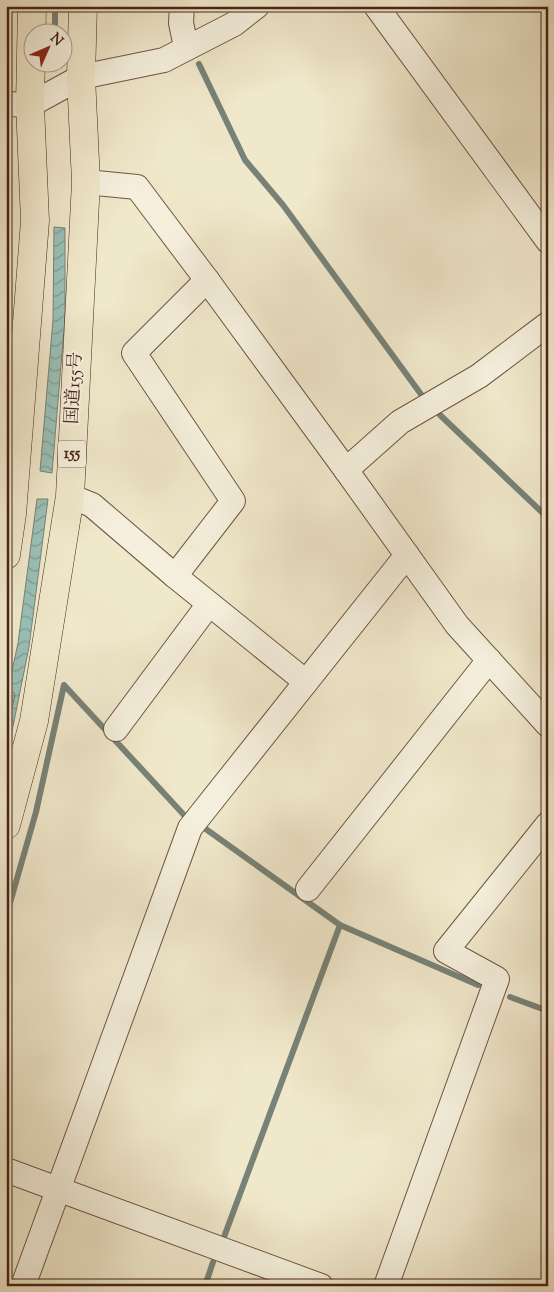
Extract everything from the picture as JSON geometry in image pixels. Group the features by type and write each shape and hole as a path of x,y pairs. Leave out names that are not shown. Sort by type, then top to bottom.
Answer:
{"highway":[{"path":"6,555 12,514 35,221 18,104 32,6"},
{"name":"国道155号","path":"6,825 34,721 70,496 86,182 81,77 83,6"}],"street":[{"path":"182,6 181,22 186,47"},
{"path":"18,104 81,77 164,60 234,24 257,6"},
{"path":"376,6 548,241"},
{"path":"86,182 137,187 346,470 457,625 548,725"},
{"path":"175,576 233,501 134,353 207,280"},
{"path":"346,470 400,422 479,376 548,324"},
{"path":"70,496 92,506 306,682"},
{"path":"23,1286 190,828 407,555"},
{"path":"116,729 209,604"},
{"path":"308,889 489,660"},
{"path":"386,1286 498,979 446,951 548,824"},
{"path":"6,1170 321,1286"}],"water":[{"path":"54,227 65,228 65,317 52,473 40,471 53,320"},
{"path":"37,499 48,499 29,647 6,761 6,699 18,643"}],"waterway":[{"path":"55,6 55,22"},
{"path":"199,64 245,160 283,205 423,397"},
{"path":"440,415 548,518"},
{"path":"6,917 36,812 64,685 184,815"},
{"path":"203,827 340,925 478,985"},
{"path":"224,1237 340,925"},
{"path":"510,997 548,1011"},
{"path":"205,1286 213,1262"}]}
